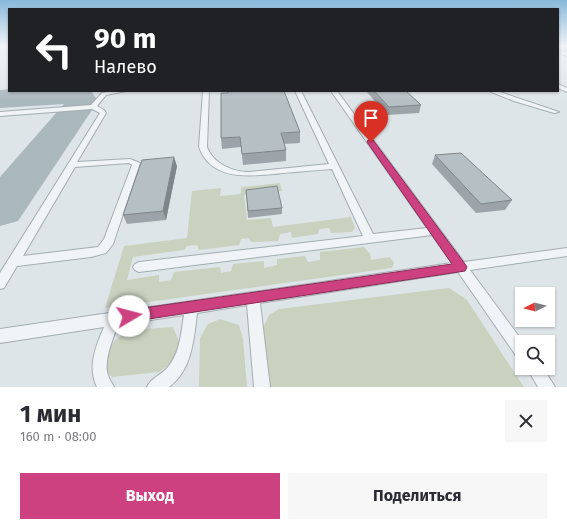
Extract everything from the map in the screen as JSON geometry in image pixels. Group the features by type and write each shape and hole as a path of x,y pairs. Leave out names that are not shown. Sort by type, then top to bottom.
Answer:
{"lane":[{"path":"94,107 104,94 117,92"},
{"path":"206,92 203,147 204,153 214,162 241,174 333,166"},
{"path":"298,92 333,166 370,239"},
{"path":"335,92 515,342"},
{"path":"495,92 556,112"},
{"path":"0,114 94,107 102,111 103,114 0,284"},
{"path":"13,262 91,253 102,250 109,241 136,162 130,161 72,165"},
{"path":"139,267 435,231"},
{"path":"0,336 567,252"},
{"path":"253,298 262,387"},
{"path":"155,387 166,382 180,363 186,346 191,308"},
{"path":"106,387 99,370 102,355 114,318"},
{"path":"539,375 547,387"}],"green space":[{"path":"280,183 282,191 244,195 247,220 271,218 273,227 351,217 355,228 352,232 331,233 329,228 319,229 318,234 292,238 291,232 280,234 278,241 251,242 249,238 241,239 239,245 199,250 197,245 187,246 184,250 133,257 127,280 159,275 159,282 171,280 174,272 220,267 221,273 231,271 233,264 264,261 264,268 277,265 277,259 305,256 308,262 320,260 320,252 364,247 370,254 371,260 390,257 394,263 392,268 105,308 124,246 187,238 192,191 221,188 220,196 241,194 241,187"},
{"path":"449,288 467,300 524,387 269,387 262,330 269,315 279,309"},
{"path":"220,319 239,325 243,339 247,387 199,387 200,338 208,324"},
{"path":"173,327 180,344 174,360 159,372 112,377 103,367 112,344 124,334 140,330"}],"building":[{"path":"284,92 300,132 281,133 286,150 242,154 240,137 221,138 221,93"},
{"path":"375,92 407,92 421,105 389,107"},
{"path":"461,153 512,200 481,204 435,155"},
{"path":"174,157 163,211 123,215 142,160"},
{"path":"277,186 282,208 248,211 246,190"}],"taxiway":[{"path":"0,99 67,95 80,97 83,101 0,209"}],"route":[{"path":"129,316 461,267 371,142"}]}
